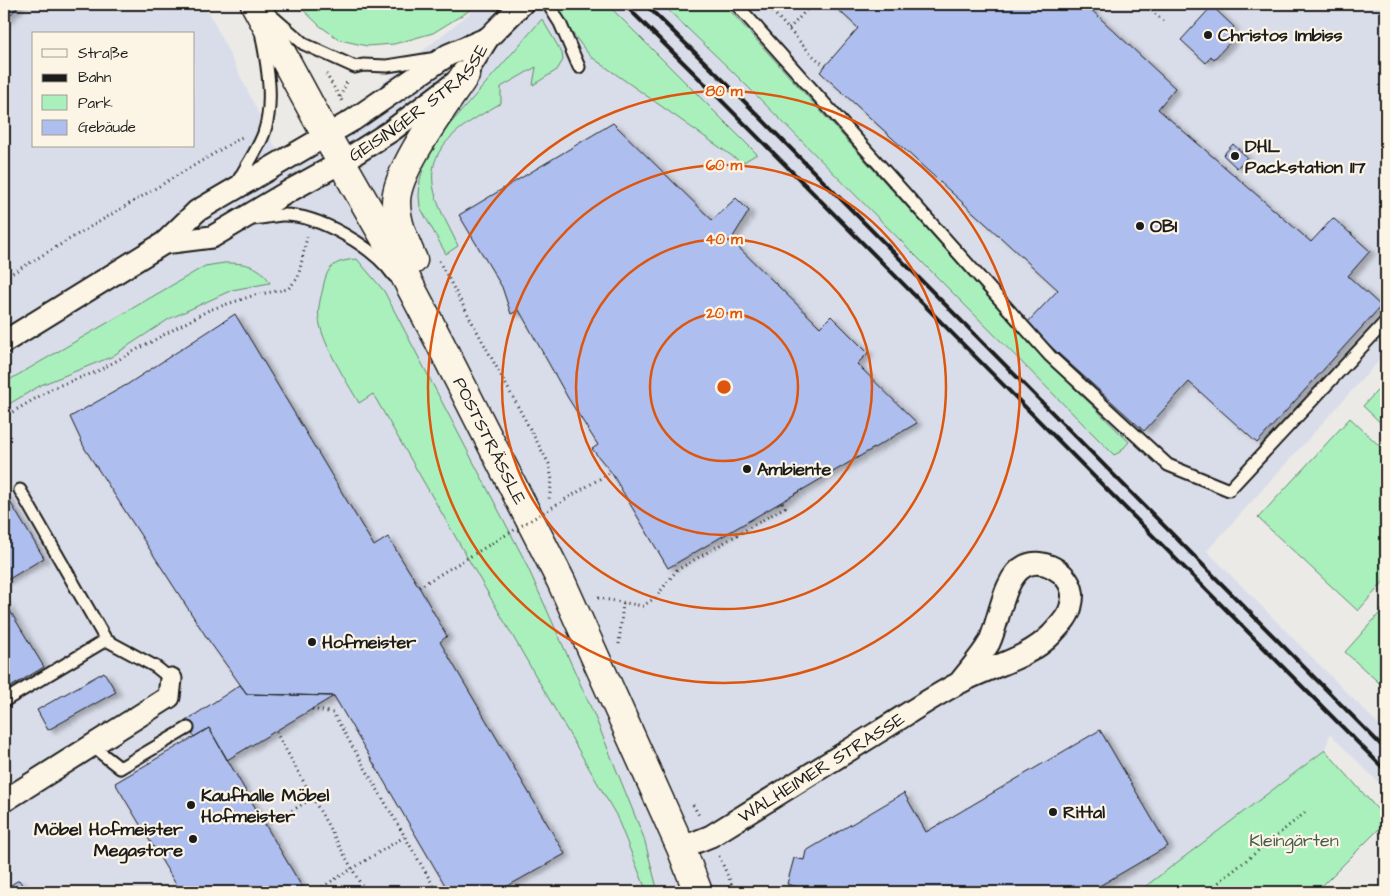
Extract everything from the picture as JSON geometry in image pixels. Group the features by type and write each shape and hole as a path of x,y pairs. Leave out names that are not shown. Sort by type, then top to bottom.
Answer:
{"main road":[{"name":"POSTSTRÄSSLE","path":"254,4 439,341 561,581 681,848 698,892"},
{"path":"457,65 428,130 402,175 396,202 402,233 433,302 458,378"}],"street":[{"name":"GEISINGER STRASSE","path":"164,243 212,237 342,162 392,130 522,4"},
{"name":"GEISINGER STRASSE","path":"164,243 197,211 373,107 457,65"},
{"path":"4,342 164,243"},
{"name":"WALHEIMER STRASSE","path":"681,848 711,836 959,683 1021,656 1044,642 1063,622 1071,608 1073,592 1068,581 1060,573 1049,565 1038,563 1025,566 1015,575 1002,599 999,617 988,644 959,683"},
{"path":"4,801 169,697 171,679"}],"lane":[{"path":"232,191 264,134 268,108 268,79 262,37 254,4"},
{"path":"260,4 304,44 355,67 363,65 457,65"},
{"path":"548,4 560,23 579,67"},
{"path":"736,4 1050,356 1168,466 1229,490 1386,321"},
{"path":"240,221 283,215 311,220 331,227 362,246 390,271 439,341"},
{"path":"20,490 106,640 156,667 171,679"},
{"path":"4,701 106,640"},
{"path":"92,746 120,768 188,728"}],"path":[{"path":"766,4 811,54 825,66"},
{"path":"789,29 812,4"},
{"path":"1090,9 1095,4"},
{"path":"1144,4 1166,24"},
{"path":"4,278 232,144 253,129 265,128"},
{"path":"4,417 56,387 96,372 208,310 255,295 288,289 298,278 311,220"},
{"path":"1351,234 1354,230"},
{"path":"419,587 611,472"},
{"path":"592,597 642,606 655,598 677,570 785,507 782,502"},
{"path":"619,653 623,603"},
{"path":"312,709 333,713 437,892"},
{"path":"276,732 365,892"},
{"path":"266,826 313,798"},
{"path":"1207,892 1307,811"},
{"path":"711,836 735,892"},
{"path":"314,892 324,888 351,868 404,837"},
{"path":"385,848 388,853"}],"shaded area":[{"path":"4,4 205,4 283,163 481,4 1386,4 1386,353 1207,551 1386,732 1386,790 1330,734 1325,750 1138,892 4,892"}],"green space":[{"path":"297,4 480,4 433,33 394,44 367,46 340,40 320,26"},
{"path":"555,4 607,4 757,154 742,163 590,56 563,21"},
{"path":"662,4 724,4 1036,350 1129,442 1120,452 1114,455 735,74"},
{"path":"542,19 562,53 563,60 557,70 533,85 536,67 501,87 501,103 460,129 440,151 434,164 433,180 436,197 458,246 446,254 420,207 420,179 425,163 444,131"},
{"path":"357,259 384,291 523,557 593,712 644,838 658,892 647,892 616,815 373,394 359,403 330,350 321,329 319,315 325,280 333,266 343,261"},
{"path":"238,263 256,268 270,283 232,290 169,319 111,357 41,385 4,407 4,383 205,266"},
{"path":"1386,381 1386,428 1363,406"},
{"path":"1350,418 1386,452 1386,579 1358,611 1258,518"},
{"path":"1386,606 1386,689 1345,652"},
{"name":"Kleingärten","path":"1325,750 1386,819 1386,822 1316,892 1138,892"}],"building":[{"path":"4,4 20,4 4,22"},
{"name":"OBI","path":"832,4 1085,4 1175,88 1158,109 1311,242 1333,218 1370,251 1348,276 1381,306 1257,443 1189,382 1144,431 1026,324 1058,290 820,72 858,28"},
{"name":"Christos Imbiss","path":"1212,6 1234,27 1228,33 1234,38 1214,59 1211,56 1206,63 1181,40"},
{"path":"613,123 712,220 736,198 749,211 731,240 820,327 831,316 868,353 857,364 917,423 668,568 611,472 592,449 598,445 568,398 519,310 511,314 502,287 459,215"},
{"name":"DHL Packstation 117","path":"1233,144 1247,157 1237,168 1223,155"},
{"path":"235,314 374,546 388,537 419,587 447,636 440,642 565,854 497,892 449,892 334,696 247,694 207,638 85,449 70,417 128,384"},
{"path":"4,492 44,558 4,582"},
{"path":"4,601 44,667 4,691"},
{"path":"104,672 116,692 48,730 37,710"},
{"path":"240,685 247,694 334,696 227,760 209,728 194,737 184,722"},
{"name":"Kaufhalle Möbel Hofmeister","path":"209,728 305,892 178,892 180,891 115,783"},
{"name":"Rittal","path":"1100,730 1168,846 1089,892 795,892 797,887 787,884 794,858 804,860 806,851 904,793 926,832"},
{"path":"19,880 27,892 4,892 4,889"}],"railway":[{"path":"624,4 1386,771"},
{"path":"645,4 726,83 1386,750"}],"place":[{"name":"Christos Imbiss","path":"1208,35"},
{"name":"DHL Packstation 117","path":"1235,156"},
{"name":"OBI","path":"1140,226"},
{"name":"Ambiente","path":"747,469"},
{"name":"Hofmeister","path":"312,642"},
{"name":"Kaufhalle Möbel Hofmeister","path":"191,805"},
{"name":"Rittal","path":"1053,812"},
{"name":"Möbel Hofmeister Megastore","path":"193,839"}]}
